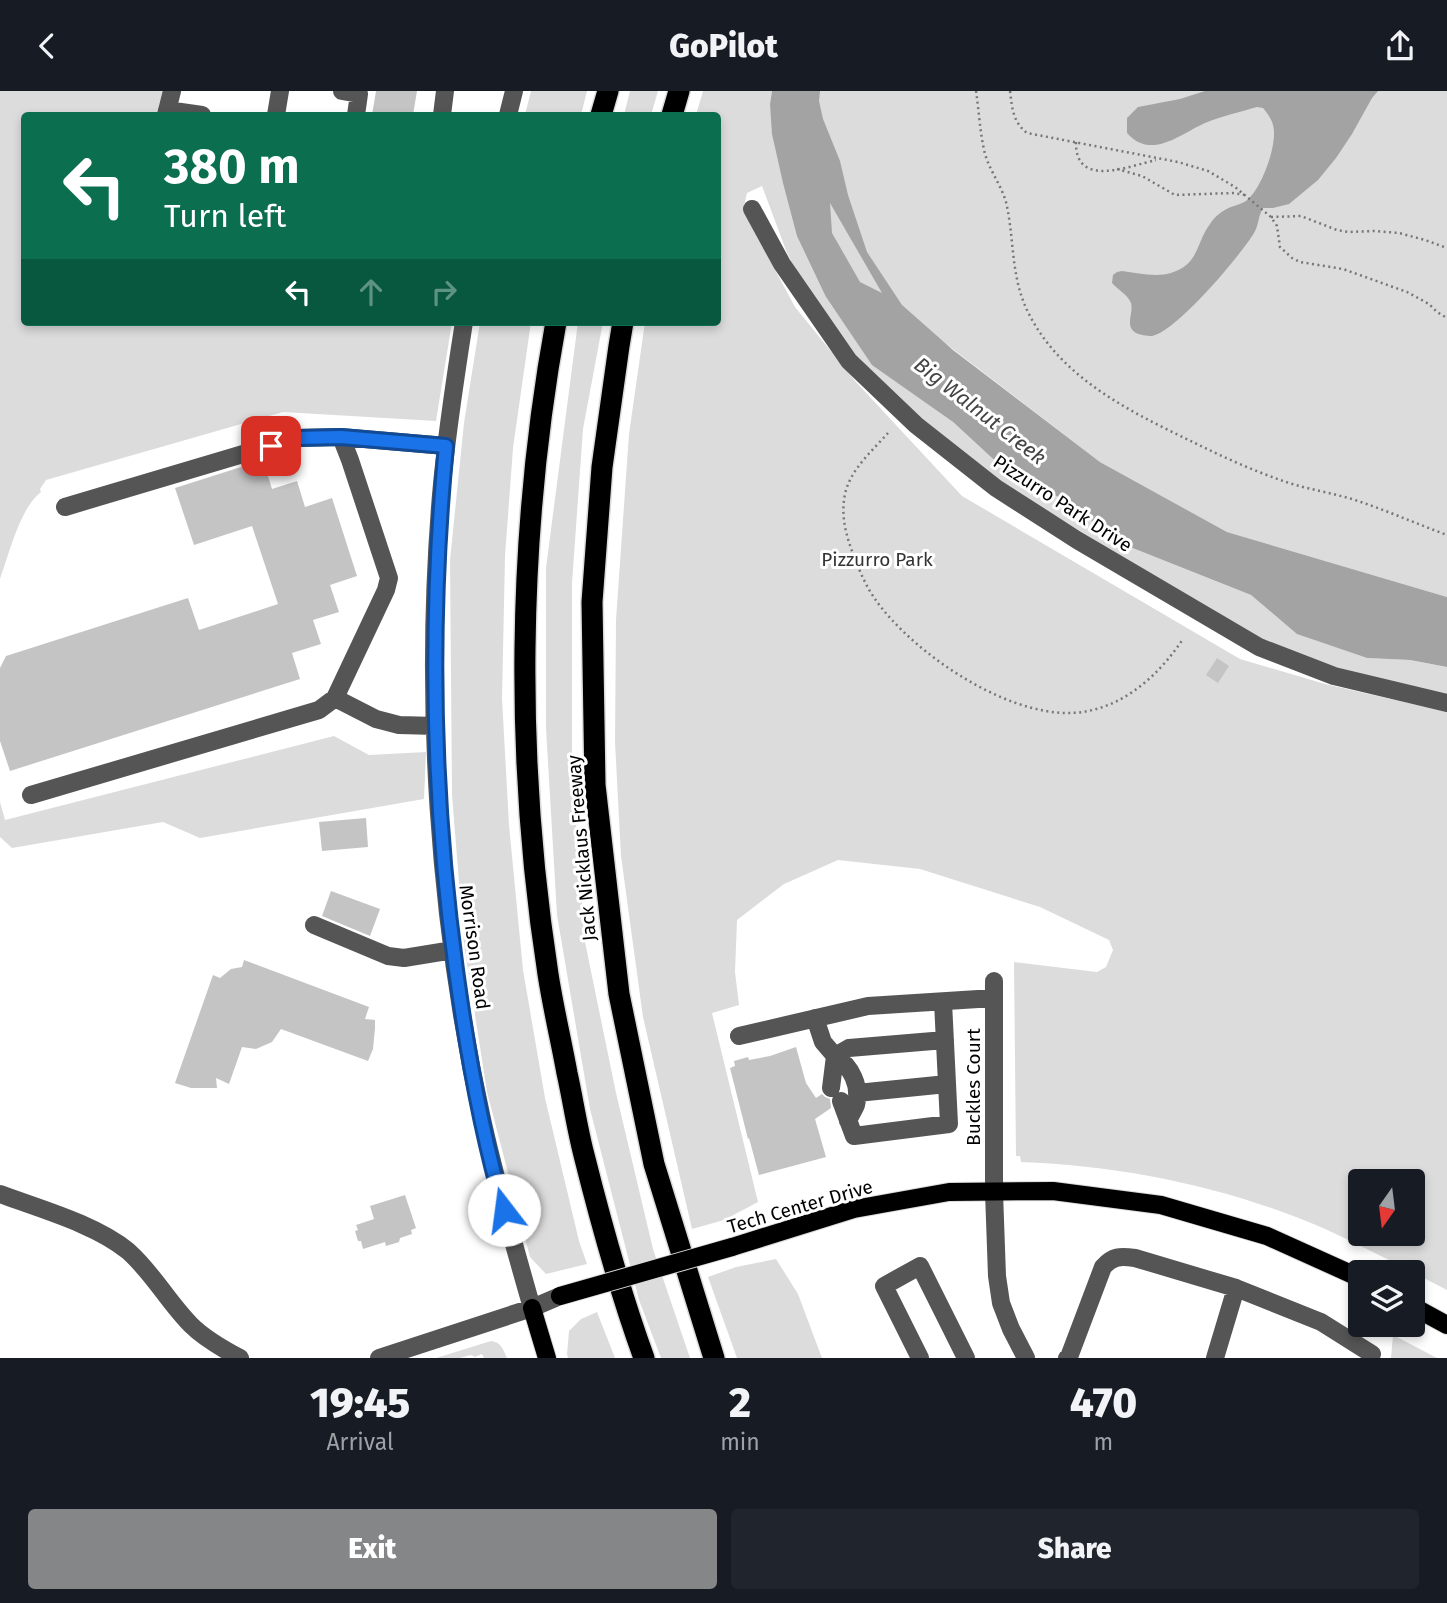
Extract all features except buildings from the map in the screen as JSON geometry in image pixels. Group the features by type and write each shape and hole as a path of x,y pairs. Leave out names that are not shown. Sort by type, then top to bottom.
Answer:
{"highway":[{"path":"602,112 608,91"},
{"path":"672,112 679,91"},
{"path":"554,326 533,488 527,586 525,748 538,903 548,977 584,1154 629,1315 644,1358"},
{"name":"Jack Nicklaus Freeway","path":"622,326 602,467 592,602 595,785 619,994 654,1164 714,1358"}],"main road":[{"name":"Tech Center Drive","path":"560,1296 854,1209 949,1192 1053,1191 1161,1205 1267,1236 1348,1273"},
{"name":"Morrison Road","path":"533,1308 547,1358"},
{"path":"1425,1313 1447,1325"}],"street":[{"path":"166,112 172,91"},
{"path":"276,112 280,91"},
{"path":"342,91 359,93 356,112"},
{"path":"442,112 446,91"},
{"path":"509,112 514,91"},
{"name":"Pizzurro Park Drive","path":"752,209 782,264 849,361 916,425 996,488 1077,540 1259,647 1334,677 1447,703"},
{"name":"Morrison Road","path":"463,326 450,409 437,564 434,666 437,785 444,878 461,1011 497,1185 533,1308"},
{"path":"31,795 320,710 335,698 386,590 388,578 341,437"},
{"path":"65,507 297,438 341,437 446,446"},
{"path":"335,698 376,719 399,725 436,726"},
{"path":"314,925 388,956 404,958 453,950"},
{"name":"Buckles Court","path":"943,1002 994,990 994,1192 997,1276 1001,1303 1026,1358"},
{"path":"739,1036 868,1006 943,1002 949,1124 854,1136 848,1121 835,1056"},
{"path":"815,1019 823,1042 850,1071 843,1094"},
{"path":"835,1056 849,1048 945,1040"},
{"path":"843,1094 947,1084"},
{"path":"0,1194 98,1232 126,1250 144,1267 191,1325 218,1347 240,1358"},
{"path":"1070,1358 1100,1274 1113,1258 1120,1257 1135,1258 1236,1288 1321,1322 1372,1354"},
{"path":"920,1358 884,1286 920,1266 966,1358"},
{"path":"1215,1358 1236,1288"},
{"name":"Tech Center Drive","path":"379,1358 533,1308 560,1296"}],"path":[{"path":"976,91 984,151 1006,203 1011,249 1021,298 1035,325 1064,361 1096,389 1125,407 1217,454 1287,482 1359,502 1447,535"},
{"path":"1010,91 1019,127 1027,133 1186,164 1208,171 1221,177 1271,217 1276,226 1280,247 1292,258 1300,262 1343,269 1399,289 1419,298 1447,318"},
{"path":"1076,142 1077,156 1087,169 1096,171 1159,159"},
{"path":"1117,169 1142,176 1175,195 1245,195"},
{"path":"1271,217 1301,216 1348,232 1399,233 1447,248"},
{"path":"888,433 849,480 843,503 844,525 857,563 874,598 903,631 934,657 973,683 1015,703 1051,712 1068,713 1088,711 1125,697 1156,671 1183,639"}],"green space":[{"path":"0,91 164,91 158,112 21,112 21,326 451,326 436,421 283,412 46,480 41,492 21,520 0,579"},
{"path":"531,91 587,91 582,112 526,112"},
{"path":"630,91 658,91 652,112 625,112"},
{"name":"Pizzurro Park","path":"703,91 772,91 770,104 826,297 873,365 953,422 1004,469 1068,502 1120,543 1251,595 1298,634 1367,658 1410,660 1447,667 1447,698 1334,673 1252,637 991,476 965,458 842,347 809,295 787,253 762,186 747,193 743,210 795,307 856,382 962,496 1240,659 1325,684 1447,712 1447,1290 1425,1279 1425,1260 1389,1260 1361,1246 1425,1246 1425,1169 1348,1169 1348,1240 1287,1214 1213,1190 1099,1168 1021,1162 1020,1156 1016,1156 1014,962 1097,972 1106,967 1113,950 1109,940 1040,907 920,869 838,860 784,884 737,920 735,972 739,1005 712,1013 758,1202 724,1220 692,1229 643,1017 621,856 615,742 616,620 629,434 644,326 721,326 721,112 697,112"},
{"path":"816,91 1447,91 1447,597 1227,532 1100,462 941,340 858,286 824,232"},
{"path":"479,326 530,326 513,448 505,556 502,699 509,825 523,970 545,1098 579,1241 587,1264 546,1274 530,1257 487,1092 464,944 452,795 450,560 464,423"},
{"path":"577,326 602,326 583,429 572,583 572,772 585,942 616,1093 653,1249 690,1358 661,1358 639,1300 590,1109 557,915 546,728 546,568"},
{"path":"334,736 369,755 426,752 424,799 200,838 163,822 12,848 0,837 0,802 5,820"},
{"path":"776,1259 798,1294 822,1358 737,1358 708,1277 736,1267"},
{"path":"597,1312 615,1358 568,1358 569,1331 581,1319"},
{"path":"1393,1337 1397,1337 1437,1358 1391,1358"},
{"path":"491,1341 499,1344 507,1358 484,1358 482,1354 475,1357 471,1355 436,1358"}],"water":[{"name":"Big Walnut Creek","path":"772,91 820,91 823,119 840,161 867,252 902,305 953,350 1100,462 1227,532 1447,597 1447,667 1410,660 1367,658 1297,634 1251,595 1120,543 1068,502 1004,469 953,422 872,365 826,297 797,236 772,134","holes":["830,203 882,293 860,282 832,233"]},
{"path":"1205,91 1378,91 1336,158 1318,180 1289,204 1263,208 1256,230 1247,244 1177,321 1152,336 1139,334 1131,327 1131,303 1112,283 1113,275 1122,271 1162,275 1184,267 1193,257 1214,219 1252,196 1270,159 1274,129 1263,108 1257,107 1218,118 1156,145 1136,141 1127,133 1127,118 1138,107"}],"route":[{"path":"271,446 297,438 341,437 446,446 436,590 434,666 437,785 445,889 461,1011 481,1117 504,1210"}]}
